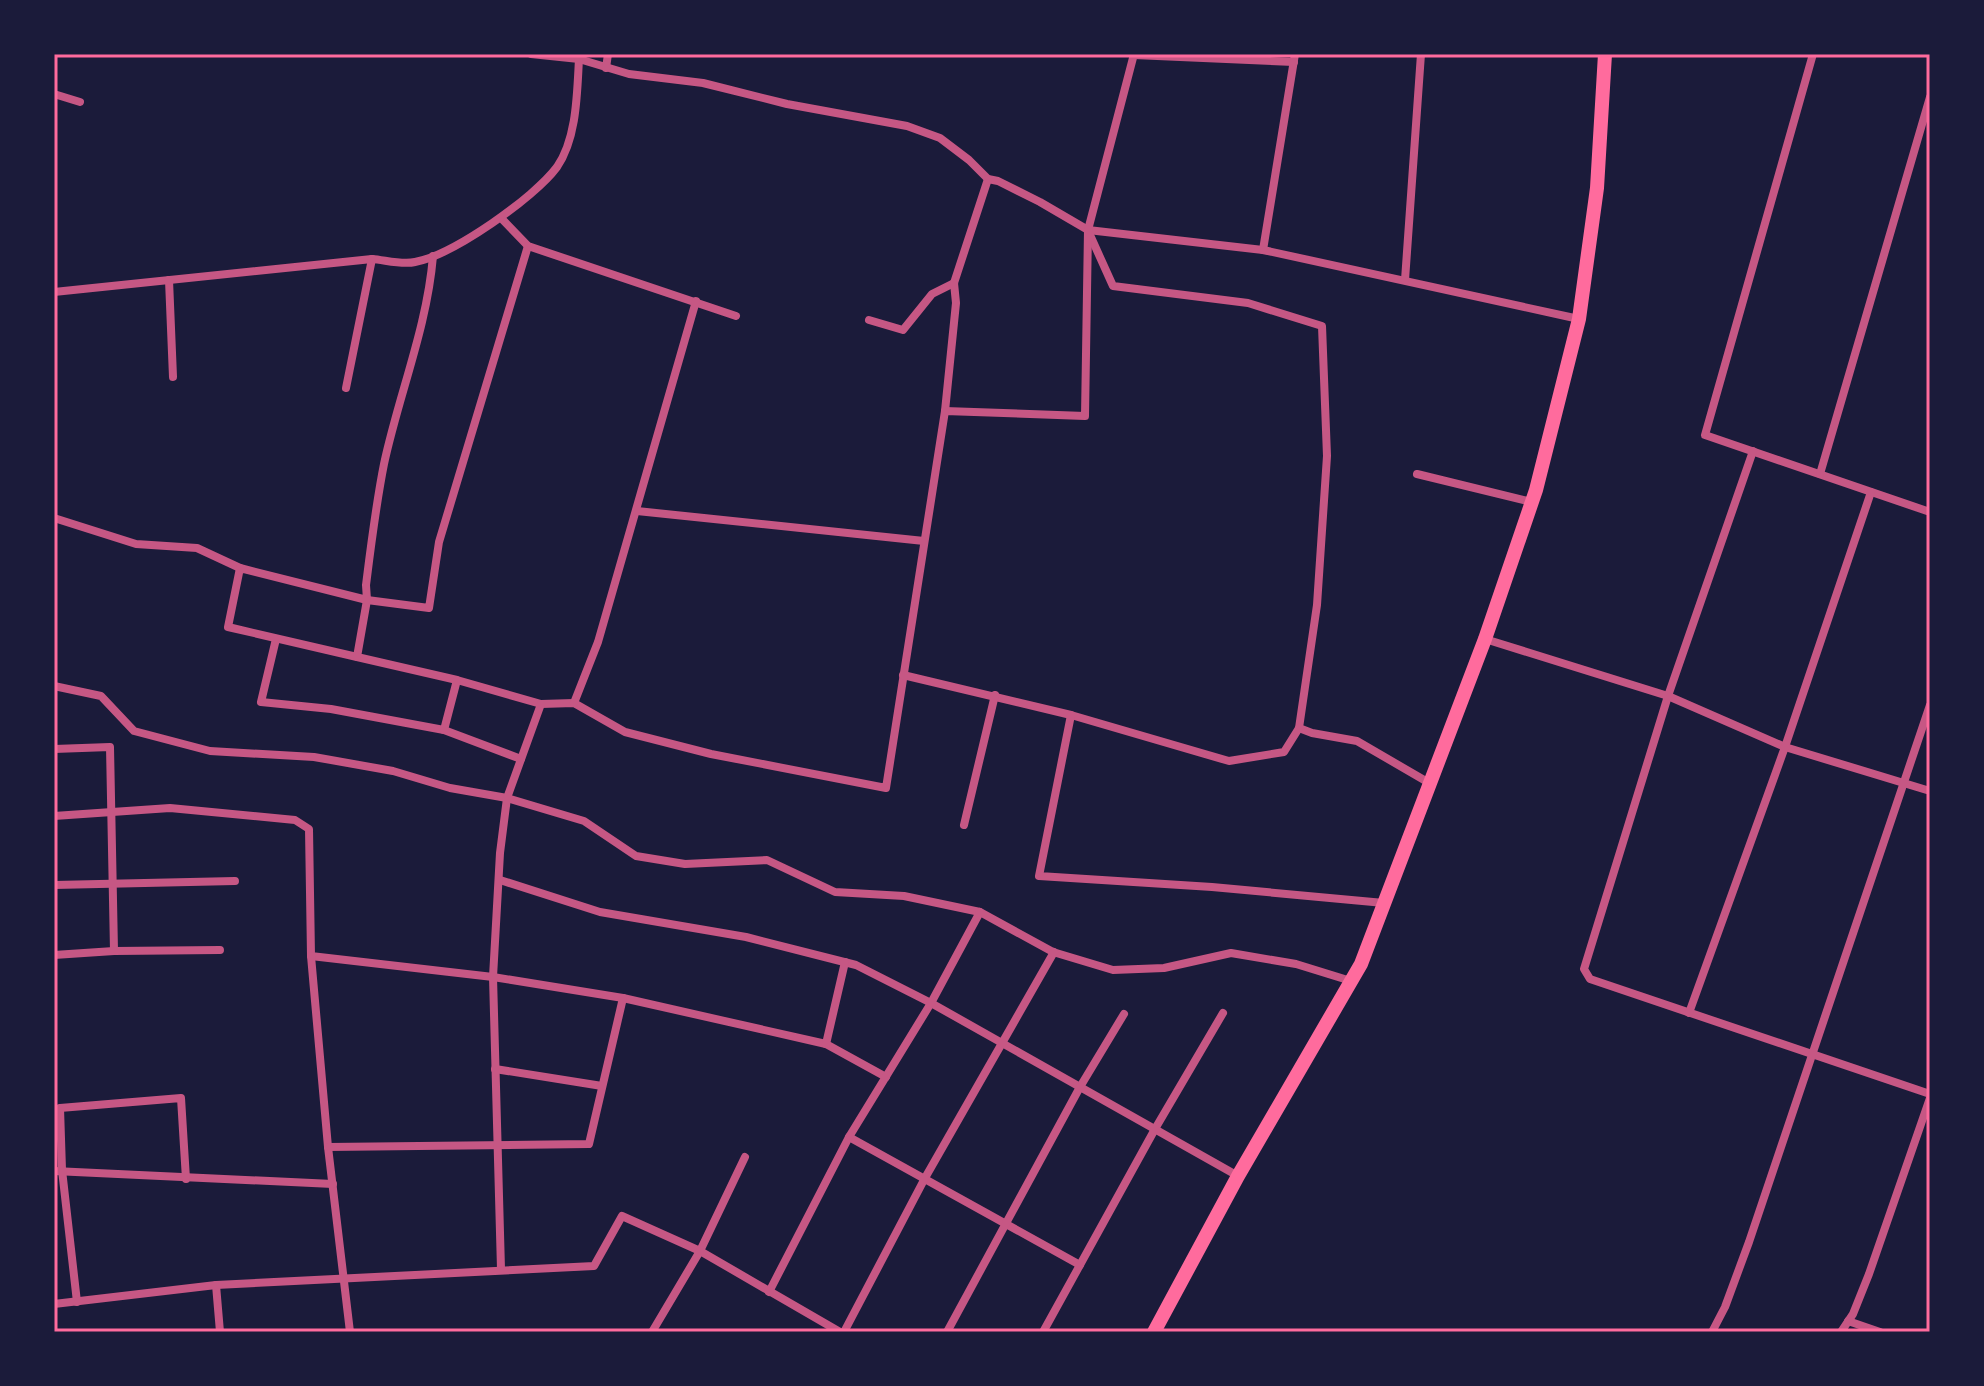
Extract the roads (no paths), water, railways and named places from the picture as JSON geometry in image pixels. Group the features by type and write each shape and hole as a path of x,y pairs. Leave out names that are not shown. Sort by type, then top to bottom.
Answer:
{"main road":[{"path":"1154,1332 1238,1176 1361,964 1485,639 1532,502 1579,319 1597,188 1605,54"}],"street":[{"path":"531,54 579,59 629,74 703,83 787,104 907,126 940,138 988,179 1040,202 1088,230 1263,250 1579,319"},
{"path":"606,68 608,54"},
{"path":"1405,280 1421,54"},
{"path":"1813,54 1705,435 1930,512"},
{"path":"945,411 1085,416 1088,230 1134,55 1295,58 1263,250"},
{"path":"54,292 372,259 412,263 433,256 502,219 557,166 575,120 579,59"},
{"path":"54,94 80,102"},
{"path":"1820,474 1930,97"},
{"path":"240,568 228,627 457,680 541,704 574,703 625,732 711,754 886,788 945,411 956,303 954,283 988,179"},
{"path":"502,219 528,246 736,316"},
{"path":"903,675 1071,715 1229,761 1284,752 1299,728 1317,605 1327,456 1322,326 1248,303 1113,286 1088,230"},
{"path":"54,518 136,544 197,548 240,568 367,600 429,608 439,542 528,246"},
{"path":"357,657 384,463 419,336 431,282 433,256"},
{"path":"346,388 372,259"},
{"path":"169,280 173,377"},
{"path":"869,320 903,330 932,294 954,283"},
{"path":"574,703 598,642 696,301"},
{"path":"1753,451 1668,696 1584,969 1590,979 1930,1096 1869,1274 1841,1332"},
{"path":"1417,474 1532,502"},
{"path":"1689,1013 1785,747 1871,492"},
{"path":"637,511 924,541"},
{"path":"276,639 261,702 331,709 444,730 521,759"},
{"path":"1485,639 1668,696 1785,747 1930,791"},
{"path":"444,730 457,680"},
{"path":"54,686 101,696 134,731 210,751 314,757 393,771 450,788 507,798 584,821 636,856 685,864 767,860 835,892 904,896 980,912 1054,952 1113,970 1164,968 1231,953 1296,964 1351,981"},
{"path":"964,825 995,695"},
{"path":"501,1269 493,977 507,798 541,704"},
{"path":"1712,1332 1725,1307 1749,1242 1930,705"},
{"path":"1071,715 1039,876 1212,887 1384,903"},
{"path":"1299,728 1357,741 1431,784"},
{"path":"54,749 110,747 114,951"},
{"path":"54,816 170,808 295,820 309,829 311,956 328,1147 350,1332"},
{"path":"500,880 600,912 746,937 856,965 931,1003 1238,1176"},
{"path":"54,885 235,881"},
{"path":"769,1292 849,1137 931,1003 980,912"},
{"path":"54,955 220,950"},
{"path":"54,1304 216,1285 594,1266 622,1216 700,1251 842,1332 925,1178 1054,952"},
{"path":"311,956 493,977 623,998 826,1044 886,1077"},
{"path":"826,1044 845,962"},
{"path":"328,1147 589,1144 623,998"},
{"path":"1043,1332 1223,1013"},
{"path":"947,1332 1080,1087 1124,1014"},
{"path":"495,1069 602,1086"},
{"path":"77,1302 58,1171 60,1108 181,1098 186,1179"},
{"path":"849,1137 1080,1265"},
{"path":"652,1332 700,1251 745,1157"},
{"path":"58,1171 333,1184"},
{"path":"216,1285 220,1332"},
{"path":"1848,1321 1880,1332"}]}
